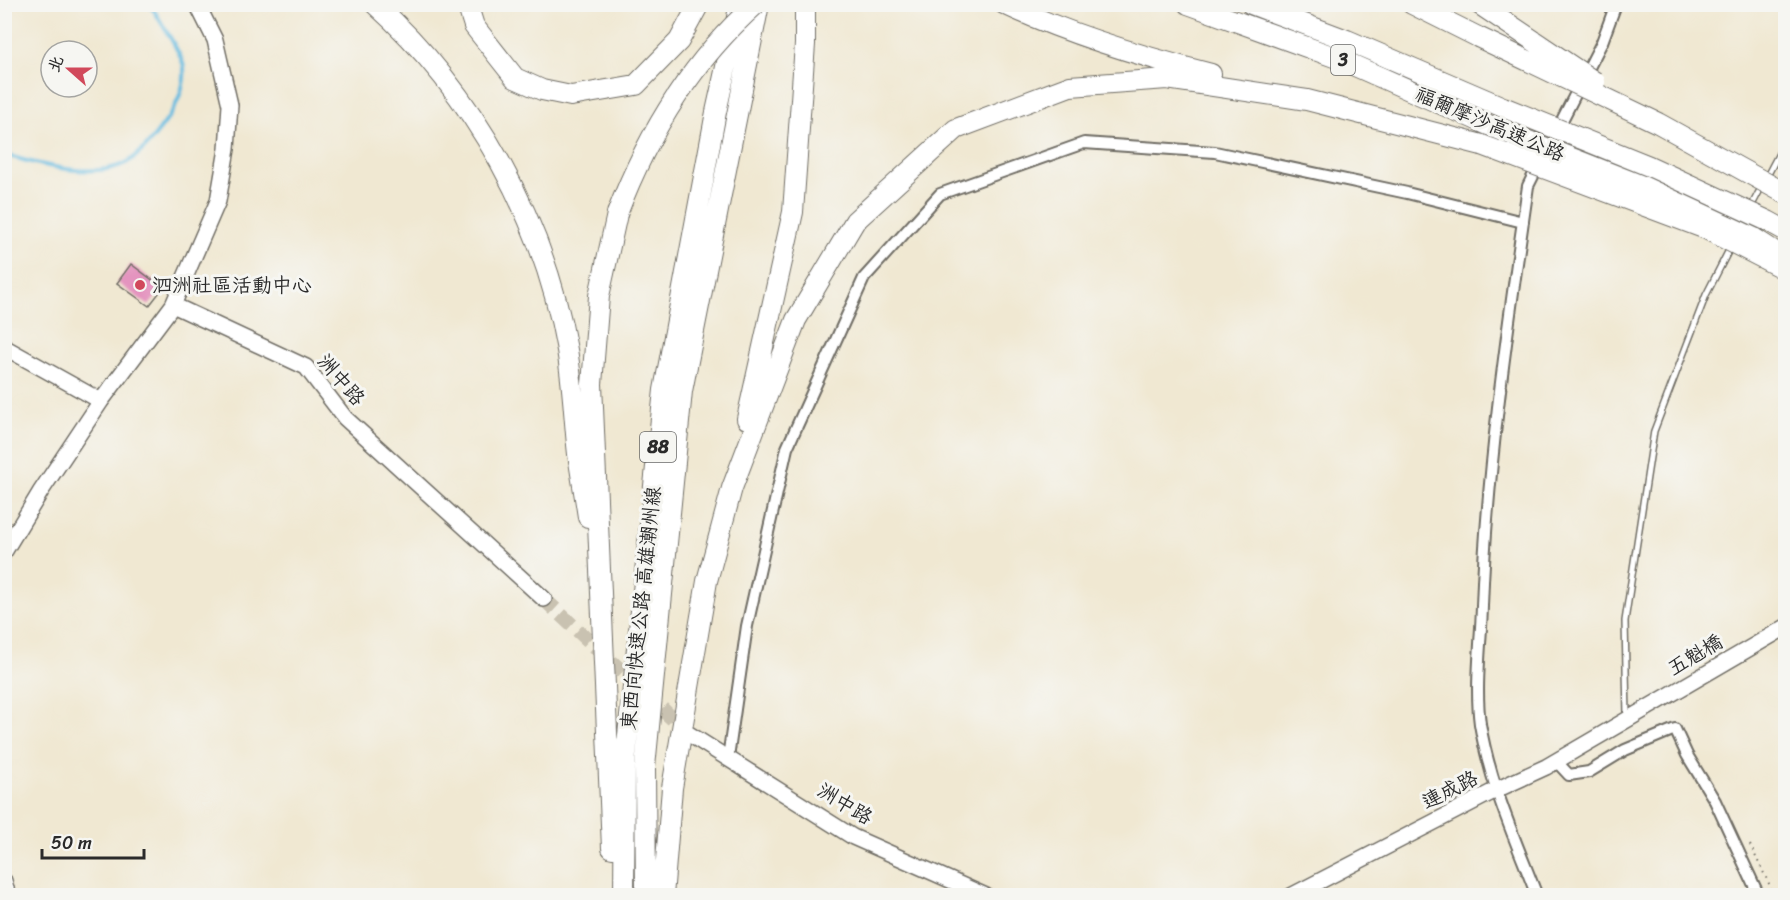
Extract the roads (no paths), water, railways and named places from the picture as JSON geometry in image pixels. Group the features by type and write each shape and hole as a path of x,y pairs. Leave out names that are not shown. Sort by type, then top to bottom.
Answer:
{"highway":[{"path":"375,4 432,64 475,122 510,183 538,247 550,280 567,348 578,452 603,616"},
{"path":"468,4 474,26 515,78 542,90 571,96 636,85 679,41 699,4"},
{"name":"東西向快速公路 高雄潮州線","path":"624,896 625,764 664,390 716,112 741,4"},
{"path":"614,896 593,415 593,354 603,269 617,214 640,158 671,104 707,55 758,4"},
{"name":"東西向快速公路 高雄潮州線","path":"646,896 645,767 682,391 758,4"},
{"path":"663,896 672,788 707,581 732,488 793,212 805,44 805,4"},
{"path":"1004,4 1089,40 1482,145 1706,229 1785,270"},
{"name":"福爾摩沙高速公路","path":"1188,4 1337,58 1493,126 1640,185 1752,237 1785,259"},
{"name":"福爾摩沙高速公路","path":"1251,4 1347,40 1649,166 1785,231"},
{"path":"1412,4 1658,123 1785,194"},
{"path":"1479,4 1658,123"},
{"path":"732,488 796,320 855,221 956,129 1070,86 1167,79 1307,100"}],"street":[{"path":"4,552 41,491 101,401 173,305 218,201 228,138 230,105 215,40 197,4"},
{"path":"1537,896 1496,790 1487,761 1480,720 1482,586 1486,517 1504,347 1528,186 1602,42 1616,4"},
{"path":"728,758 747,626 787,448 864,279 940,194 1084,143 1215,153 1407,193 1523,222"},
{"name":"洲中路","path":"173,305 306,367 345,418 544,599"},
{"path":"4,347 101,401"},
{"name":"五魁橋","path":"1627,720 1785,627"},
{"name":"連成路","path":"1292,896 1313,891 1496,790 1556,761 1627,720"},
{"path":"1556,761 1569,775 1589,772 1625,750 1675,729 1687,755 1715,801 1759,896"},
{"name":"洲中路","path":"689,734 853,837 986,896"},
{"path":"4,881 8,896"}],"lane":[{"path":"1627,720 1625,621 1654,431 1706,295 1785,140"}],"waterway":[{"path":"4,158 9,156 68,169 99,170 126,163 147,145 172,112 179,98 184,75 183,63 176,48 148,4"}],"tunnel":[{"path":"544,599 689,734"}],"place":[{"name":"泗洲社區活動中心","path":"140,285"}]}
